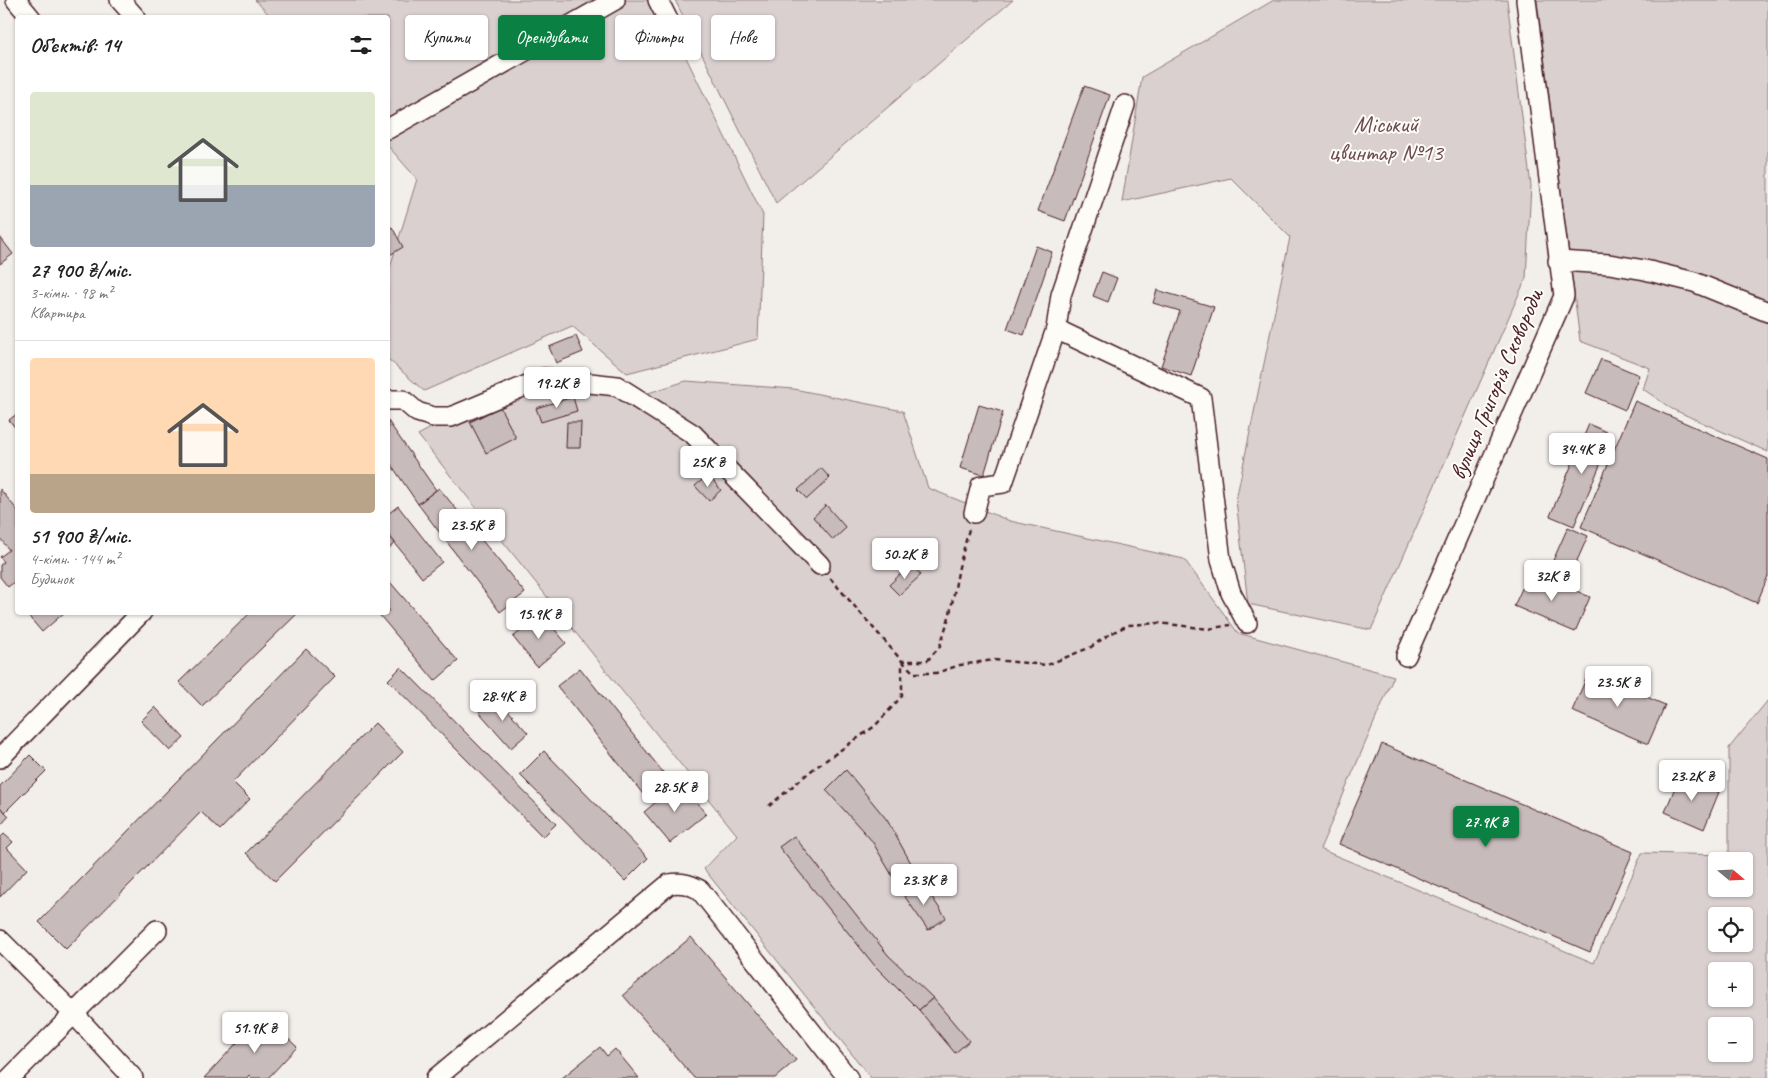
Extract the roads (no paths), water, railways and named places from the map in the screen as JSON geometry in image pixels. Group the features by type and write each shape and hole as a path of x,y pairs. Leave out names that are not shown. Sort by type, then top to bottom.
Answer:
{"street":[{"path":"16,0 28,15"},
{"path":"120,0 133,15"},
{"path":"390,128 614,0"},
{"path":"658,0 666,15"},
{"name":"вулиця Григорія Сковороди","path":"1406,656 1564,296 1526,0"},
{"path":"974,513 981,486 1003,482 1056,329 1061,295 1125,105"},
{"path":"1558,261 1609,264 1645,270 1694,282 1768,312"},
{"path":"1056,329 1201,398 1221,560 1242,624"},
{"path":"390,400 403,400 417,412 433,417 451,417 544,378 616,386 693,434 820,565"},
{"path":"0,758 139,615"},
{"path":"436,1078 669,884 680,882 691,884 700,890 848,1078"},
{"path":"10,1078 157,930"},
{"path":"0,940 74,1014 133,1078"}],"park label":[{"name":"Міський цвинтар №13","path":"1386,138"}]}
